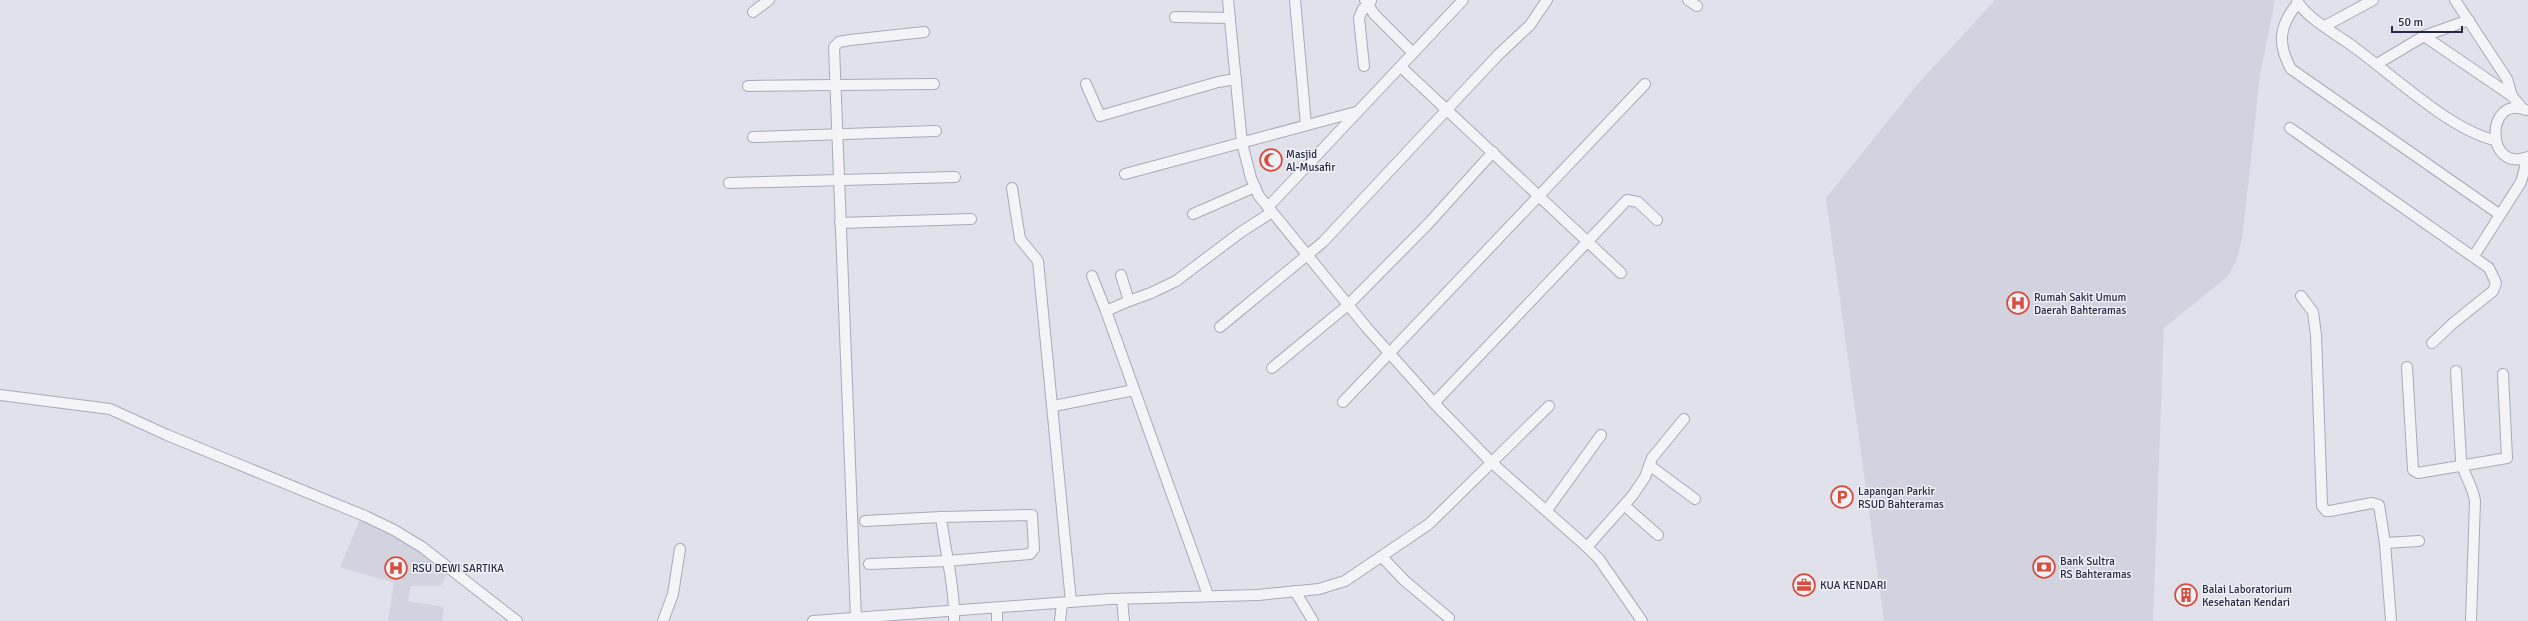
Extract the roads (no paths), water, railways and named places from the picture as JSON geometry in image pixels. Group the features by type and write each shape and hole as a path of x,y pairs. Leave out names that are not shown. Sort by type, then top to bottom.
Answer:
{"street":[{"path":"753,12 769,0"},
{"path":"1228,0 1242,143 1255,187 1270,209 1389,354 1492,463 1547,510 1599,559 1642,621"},
{"path":"1296,0 1306,124"},
{"path":"1106,311 1176,281 1270,209 1356,112 1401,67 1463,0"},
{"path":"1688,0 1697,6"},
{"path":"2325,26 2373,0"},
{"path":"2455,0 2470,20 2507,79 2512,96"},
{"path":"2494,140 2476,133 2420,99 2325,26 2298,1 2288,15 2282,36 2282,53 2291,69 2499,214"},
{"path":"1364,66 1359,18 1368,2 1413,53"},
{"path":"1220,327 1308,256 1447,110 1498,54 1530,25 1542,3"},
{"path":"1175,17 1230,18"},
{"path":"2376,64 2424,36 2470,20"},
{"path":"856,618 834,86 834,47 839,42 924,32"},
{"path":"2424,36 2512,96 2525,109"},
{"path":"1401,67 1589,241 1621,274"},
{"path":"1086,84 1100,116 1209,84 1236,79"},
{"path":"748,86 934,84"},
{"path":"1343,402 1540,197 1646,84"},
{"path":"2474,256 2520,182 2525,168 2526,158 2511,158 2501,151 2494,140 2494,127 2500,117 2510,110 2525,109"},
{"path":"1125,174 1242,143 1306,124 1356,112"},
{"path":"2290,128 2489,268 2496,283 2493,291 2452,324 2432,343"},
{"path":"753,137 936,130"},
{"path":"1272,368 1348,305 1428,224 1493,152"},
{"path":"729,183 838,182 955,177"},
{"path":"1193,214 1255,187"},
{"path":"1012,188 1020,240 1038,261 1054,406 1066,602 1060,621"},
{"path":"1434,403 1628,200 1638,202 1657,220"},
{"path":"840,223 971,219"},
{"path":"1121,275 1129,301"},
{"path":"1092,276 1208,595"},
{"path":"2301,296 2313,312 2315,329 2322,506 2326,511 2330,511 2377,503 2385,543 2391,621"},
{"path":"2407,367 2413,470 2418,473 2462,467 2507,458 2503,374"},
{"path":"2456,371 2462,467 2472,484 2475,501 2471,621"},
{"path":"1054,406 1134,390"},
{"path":"0,395 110,409 167,435 366,516 394,530 422,547 516,621"},
{"path":"814,621 1066,602 1208,595 1258,596 1337,584 1382,557 1430,524 1549,406"},
{"path":"1587,547 1624,506 1642,482 1656,453 1684,420"},
{"path":"1547,510 1601,435"},
{"path":"1649,465 1696,499"},
{"path":"1624,506 1658,535"},
{"path":"865,521 1030,514 1033,519 1034,549 1030,554 947,561 869,564"},
{"path":"941,517 954,610 954,621"},
{"path":"2385,543 2419,541"},
{"path":"663,621 673,594 680,548"},
{"path":"1382,557 1449,618"},
{"path":"1295,591 1313,621"},
{"path":"1122,599 1124,621"},
{"path":"997,608 997,621"}],"place":[{"name":"Masjid Al-Musafir","path":"1271,160"},
{"name":"Rumah Sakit Umum Daerah Bahteramas","path":"2018,303"},
{"name":"Lapangan Parkir RSUD Bahteramas","path":"1842,497"},
{"name":"Bank Sultra RS Bahteramas","path":"2044,567"},
{"name":"RSU DEWI SARTIKA","path":"396,568"},
{"name":"KUA KENDARI","path":"1804,585"},
{"name":"Balai Laboratorium Kesehatan Kendari","path":"2186,595"}]}
